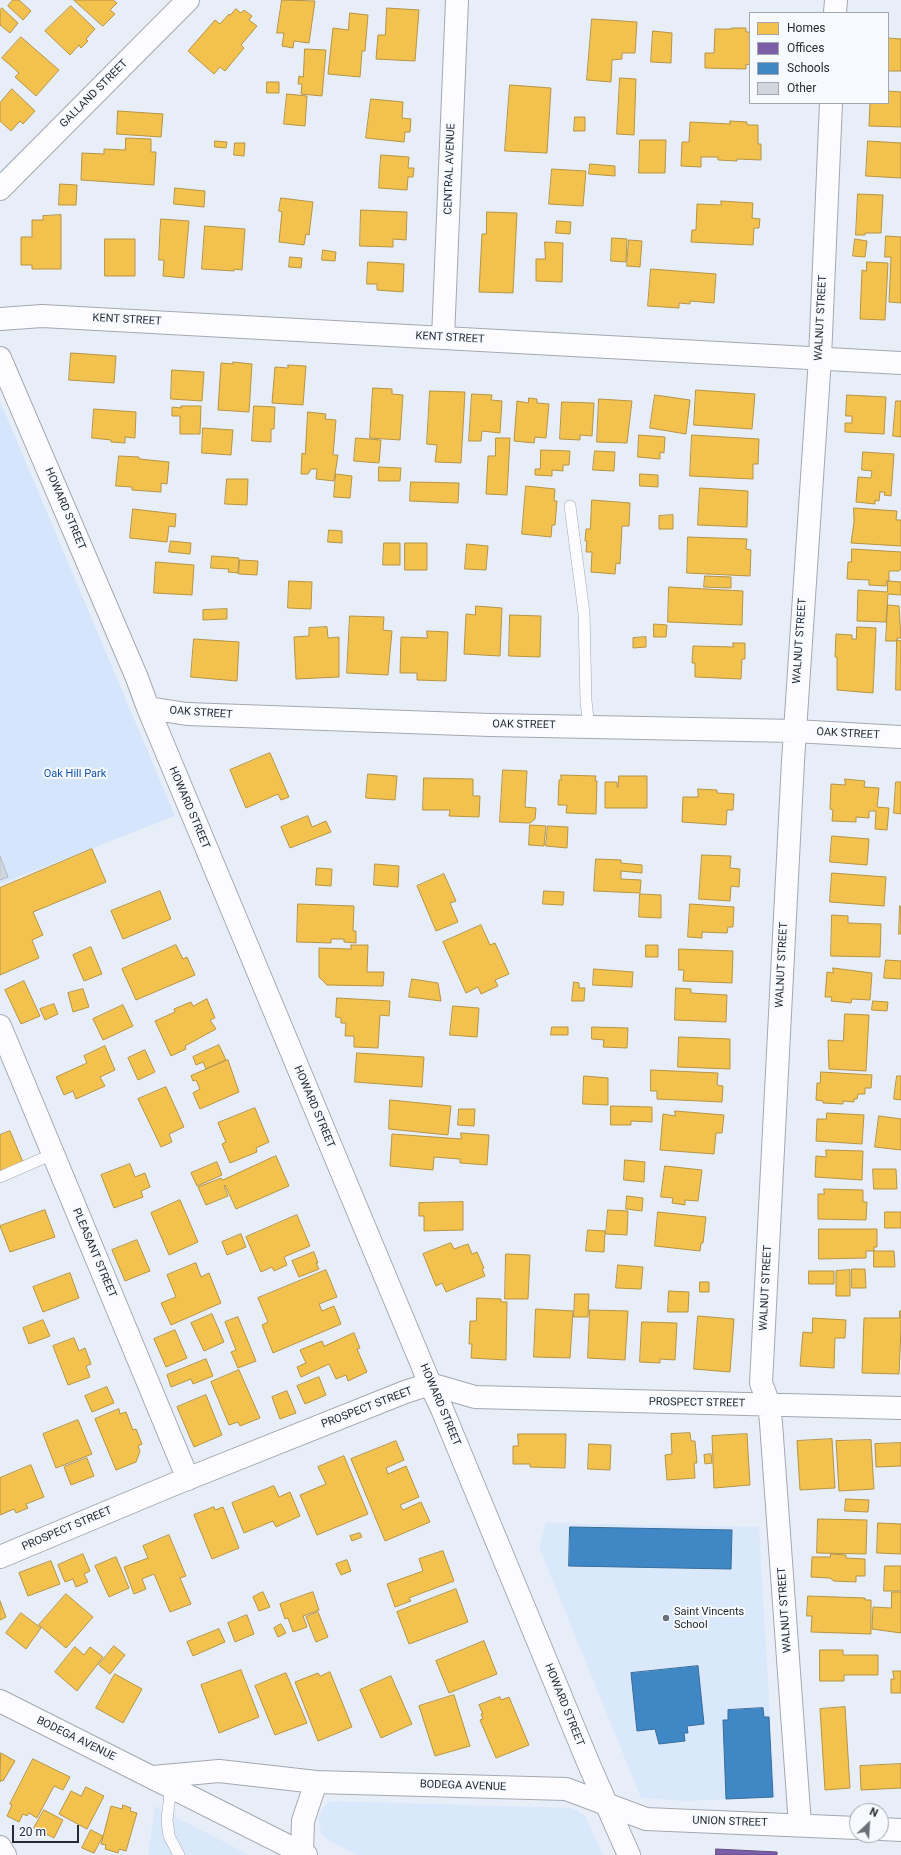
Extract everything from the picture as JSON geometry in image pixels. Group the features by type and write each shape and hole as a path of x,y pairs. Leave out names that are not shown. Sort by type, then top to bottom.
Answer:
{"street":[{"name":"GALLAND STREET","path":"0,189 188,0"},
{"name":"CENTRAL AVENUE","path":"443,338 457,0"},
{"path":"835,12 836,0"},
{"name":"WALNUT STREET","path":"800,1825 769,1404 762,1383 795,731 820,358 831,104"},
{"name":"KENT STREET","path":"0,319 42,316 901,363"},
{"name":"HOWARD STREET","path":"0,358 137,678 148,708 430,1384 442,1409 606,1805 629,1855"},
{"name":"OAK STREET","path":"148,708 187,714 589,727 795,731 901,737"},
{"name":"PLEASANT STREET","path":"0,1026 188,1479"},
{"name":"PROSPECT STREET","path":"0,1557 188,1479 405,1392 430,1384 475,1397 901,1408"},
{"name":"BODEGA AVENUE","path":"0,1701 304,1854 303,1822 316,1782"},
{"name":"BODEGA AVENUE","path":"162,1782 219,1771 316,1782 566,1788 606,1805"},
{"name":"UNION STREET","path":"606,1805 646,1819 849,1828"},
{"path":"889,1829 901,1830"},
{"path":"0,1847 5,1855"}],"lane":[{"path":"570,506 584,613 586,701 589,727"},
{"path":"0,1177 53,1154"},
{"path":"162,1782 169,1836 178,1855"}],"shaded area":[{"name":"Saint Vincents School","path":"546,1523 759,1527 775,1798 683,1801 641,1798 539,1547"},
{"path":"331,1801 570,1808 578,1811 586,1817 603,1855 357,1855 328,1840 322,1835 318,1818 324,1807"},
{"path":"155,1806 249,1855 148,1855"}],"green space":[{"name":"Oak Hill Park","path":"0,401 175,816 0,884"}],"building: Homes":[{"path":"13,0 19,0 31,11 23,20 8,6"},
{"path":"74,0 113,0 117,3 110,10 115,14 103,26"},
{"path":"282,0 315,1 309,43 294,41 293,48 282,46 284,33 277,33"},
{"path":"71,6 95,29 86,39 88,41 81,48 79,45 70,55 45,31"},
{"path":"2,8 18,23 10,33 0,25 0,10"},
{"path":"387,8 419,10 415,61 376,59 378,35 385,35"},
{"path":"236,9 241,13 244,10 252,16 249,20 257,26 241,45 244,48 225,71 220,67 214,74 188,51 215,20 220,24"},
{"path":"350,13 368,15 365,51 362,51 360,77 328,74 333,28 348,30"},
{"path":"592,19 637,22 635,53 622,53 622,59 612,60 611,82 587,80"},
{"path":"746,28 746,32 749,32 749,65 746,64 746,69 705,68 705,53 714,53 715,29"},
{"path":"653,31 672,33 671,63 651,62"},
{"path":"21,37 59,70 36,96 15,77 19,73 2,58"},
{"path":"889,38 901,39 901,71 889,71"},
{"path":"305,49 326,50 322,96 301,94 302,84 298,84 299,76 303,77"},
{"path":"620,78 636,79 634,135 617,134"},
{"path":"267,82 279,82 279,93 267,93"},
{"path":"510,85 551,88 547,153 505,151"},
{"path":"12,89 35,111 23,124 20,121 11,131 0,121 0,103"},
{"path":"889,91 901,92 901,127 869,126 870,104 889,104"},
{"path":"287,94 307,96 305,126 284,124"},
{"path":"371,99 403,102 402,118 411,119 410,132 405,132 404,142 366,138"},
{"path":"118,111 163,114 161,137 117,134"},
{"path":"575,117 585,117 585,131 574,131"},
{"path":"730,121 747,122 747,125 758,125 758,144 761,144 761,160 737,159 737,161 718,160 718,157 701,157 701,167 681,166 682,142 689,142 690,122 730,124"},
{"path":"126,138 151,139 151,152 156,152 154,185 81,180 82,153 104,154 104,149 125,150"},
{"path":"640,140 666,140 665,173 639,173"},
{"path":"215,141 227,142 226,148 215,147"},
{"path":"868,141 901,143 901,178 866,176"},
{"path":"235,143 245,143 244,156 234,155"},
{"path":"381,155 409,157 408,168 414,168 413,177 408,177 407,190 379,188"},
{"path":"590,164 615,166 615,176 589,174"},
{"path":"552,169 586,171 583,206 549,204"},
{"path":"60,184 77,185 76,205 59,205"},
{"path":"175,188 205,191 204,207 174,204"},
{"path":"858,194 883,195 881,233 865,233 865,235 856,235"},
{"path":"281,198 313,202 309,235 306,234 304,245 279,242 282,212 279,211"},
{"path":"721,201 753,203 752,218 760,219 759,228 754,228 753,245 691,242 692,230 696,230 697,204 721,205"},
{"path":"361,210 407,212 406,240 393,239 393,247 360,246"},
{"path":"487,212 517,213 513,293 479,292 482,234 486,234"},
{"path":"61,215 61,269 32,269 32,265 21,265 21,237 32,237 32,220 43,220 43,216"},
{"path":"161,219 189,221 184,278 163,276 164,260 159,260"},
{"path":"557,221 571,222 570,234 556,233"},
{"path":"205,226 245,229 242,270 202,269"},
{"path":"886,236 901,237 901,303 889,302 891,257 885,257"},
{"path":"612,238 627,239 626,262 611,261"},
{"path":"105,239 135,239 135,276 105,276"},
{"path":"855,239 867,241 865,257 853,256"},
{"path":"629,240 642,241 640,267 627,266"},
{"path":"545,242 563,243 562,282 536,281 536,259 545,259"},
{"path":"323,250 336,252 335,261 322,260"},
{"path":"290,257 302,258 301,268 289,267"},
{"path":"368,262 404,264 403,292 377,290 377,284 367,284"},
{"path":"867,262 888,263 885,320 860,319 862,270 866,271"},
{"path":"651,269 716,274 714,303 690,301 690,304 679,303 679,308 648,306"},
{"path":"71,353 116,356 114,383 69,380"},
{"path":"233,362 252,364 249,412 218,410 221,363 233,364"},
{"path":"288,365 306,366 303,405 272,403 275,367 288,368"},
{"path":"172,370 204,372 202,401 171,399"},
{"path":"373,388 392,389 392,394 403,395 400,440 370,438"},
{"path":"696,390 755,394 752,429 694,425"},
{"path":"430,391 465,392 461,463 435,462 437,445 427,444"},
{"path":"472,394 492,395 491,400 502,401 500,433 482,431 481,441 469,441"},
{"path":"655,395 690,400 686,434 650,428"},
{"path":"847,395 886,397 884,434 845,432 845,423 852,423 852,416 846,416"},
{"path":"529,398 537,399 537,403 549,404 546,438 535,437 534,443 514,441 517,401 528,403"},
{"path":"599,399 632,401 627,443 597,442"},
{"path":"896,401 901,401 901,437 893,436"},
{"path":"562,402 594,403 592,436 580,435 580,440 560,439"},
{"path":"181,406 201,406 200,434 180,434 180,416 172,416 172,407 181,408"},
{"path":"254,406 275,407 274,429 271,429 271,442 252,441"},
{"path":"94,409 136,412 135,438 125,437 125,443 92,438"},
{"path":"308,412 326,414 325,419 336,420 333,455 338,455 334,481 316,479 317,469 311,469 308,474 301,474 302,453 305,454"},
{"path":"203,428 233,430 231,455 202,453"},
{"path":"639,435 665,437 664,453 660,452 660,459 638,457"},
{"path":"692,435 759,439 758,464 753,464 753,479 690,476"},
{"path":"356,438 381,440 379,463 354,461"},
{"path":"496,438 510,438 507,495 486,494 488,456 495,456"},
{"path":"541,450 570,451 569,465 563,465 563,471 552,470 552,476 535,475 535,469 540,469"},
{"path":"595,451 615,452 614,471 593,470"},
{"path":"863,452 894,454 891,496 884,495 885,492 880,492 879,501 875,500 875,504 856,502 858,477 871,478 872,471 862,470"},
{"path":"119,456 139,457 139,459 169,462 167,484 161,483 161,492 132,490 132,487 116,486"},
{"path":"379,467 401,468 400,481 379,481"},
{"path":"336,474 352,476 350,498 334,497"},
{"path":"640,474 658,475 658,487 640,486"},
{"path":"227,479 248,479 247,505 225,504"},
{"path":"411,482 459,483 458,503 410,501"},
{"path":"526,486 555,489 554,501 557,501 555,525 552,525 551,537 522,534"},
{"path":"700,488 748,491 747,527 698,525"},
{"path":"592,500 630,503 629,526 622,526 620,564 616,563 615,574 591,572 592,552 586,552 587,541 585,541 586,529 590,529"},
{"path":"854,508 897,511 896,520 901,520 901,546 851,543"},
{"path":"133,509 176,514 175,527 169,526 167,542 130,538"},
{"path":"673,515 673,529 659,529 659,516"},
{"path":"329,530 342,531 342,543 328,542"},
{"path":"688,537 747,539 746,549 751,550 750,576 687,573"},
{"path":"171,541 191,543 190,554 169,552"},
{"path":"384,543 400,543 400,565 383,565"},
{"path":"405,543 427,543 427,570 405,570"},
{"path":"467,544 488,546 486,570 465,569"},
{"path":"852,549 901,552 901,569 899,571 889,571 889,581 886,581 886,586 869,585 869,580 847,579 848,562 851,562"},
{"path":"212,556 239,558 238,573 228,572 229,569 211,568"},
{"path":"240,560 258,561 257,575 239,574"},
{"path":"156,562 194,565 192,595 154,593"},
{"path":"705,576 731,577 731,588 704,587"},
{"path":"289,581 312,582 311,609 288,608"},
{"path":"888,581 901,582 901,595 888,594 886,622 857,621 858,590 887,592"},
{"path":"669,587 743,591 742,625 668,622"},
{"path":"888,605 899,606 901,638 897,638 897,641 886,641"},
{"path":"476,606 502,608 500,656 464,654 466,614 475,615"},
{"path":"227,609 227,619 203,620 203,610"},
{"path":"510,615 541,616 540,657 509,656"},
{"path":"350,616 384,617 383,630 392,631 388,675 347,673"},
{"path":"654,624 667,625 666,637 654,637"},
{"path":"327,627 328,638 339,637 339,677 296,679 294,637 309,636 309,628"},
{"path":"857,627 876,628 873,693 837,690 837,657 835,657 836,634 852,635 852,639 856,639"},
{"path":"427,631 448,632 446,681 417,680 417,673 400,673 401,637 427,638"},
{"path":"646,637 646,647 633,648 633,638"},
{"path":"194,639 239,642 237,681 191,677"},
{"path":"897,640 901,641 901,690 896,690"},
{"path":"733,643 745,643 745,659 742,659 741,679 695,677 695,663 692,663 693,646 733,647"},
{"path":"270,753 289,797 281,800 278,794 246,808 230,770"},
{"path":"503,770 527,771 525,807 536,808 535,819 530,823 500,822"},
{"path":"368,774 397,776 395,800 366,798"},
{"path":"561,775 596,776 596,814 566,813 567,805 558,805 559,780 561,780"},
{"path":"619,776 647,776 647,808 605,808 605,782 617,782 618,787"},
{"path":"424,778 473,779 473,796 480,796 479,817 449,816 450,810 423,810"},
{"path":"845,779 865,781 864,787 879,788 877,807 889,808 887,830 875,829 876,811 869,811 869,818 856,817 856,822 832,821 833,810 830,809 831,784 845,785"},
{"path":"896,782 901,782 901,814 894,813"},
{"path":"698,789 717,790 717,793 734,794 733,810 727,810 726,825 682,822 683,797 698,797"},
{"path":"308,816 312,827 326,821 331,832 290,848 281,827"},
{"path":"530,825 546,826 544,846 529,845"},
{"path":"548,826 568,827 567,848 546,846"},
{"path":"832,836 869,839 867,865 830,862"},
{"path":"92,849 106,882 33,912 43,935 32,940 39,958 0,975 0,888"},
{"path":"702,855 731,856 730,868 740,869 739,887 731,886 730,901 699,899"},
{"path":"596,859 621,860 621,863 642,865 642,873 621,871 621,879 641,880 640,893 594,891"},
{"path":"375,864 399,866 398,887 374,885"},
{"path":"317,868 332,869 331,886 316,885"},
{"path":"832,873 886,877 884,906 830,902"},
{"path":"444,874 456,901 450,903 458,922 436,931 417,886"},
{"path":"160,891 171,919 123,939 111,911"},
{"path":"544,891 564,892 563,905 543,904"},
{"path":"640,894 661,895 661,918 639,917"},
{"path":"298,904 354,906 353,931 356,931 356,943 344,942 344,939 331,939 331,943 297,942"},
{"path":"690,904 734,907 733,927 728,927 727,933 702,932 702,938 688,937"},
{"path":"900,906 901,934 899,934"},
{"path":"832,915 848,916 848,923 881,924 880,957 831,956"},
{"path":"481,925 490,945 495,943 509,974 495,980 498,986 481,994 478,987 466,993 443,942"},
{"path":"176,945 183,959 187,957 195,975 136,1000 122,969"},
{"path":"351,945 368,945 367,972 384,972 383,986 327,985 319,977 319,948 351,949"},
{"path":"646,945 658,945 658,957 646,957"},
{"path":"91,947 102,974 84,981 73,955"},
{"path":"679,949 733,951 732,983 683,981 684,970 679,970"},
{"path":"886,960 901,961 901,979 884,978"},
{"path":"833,968 872,973 870,1000 852,999 851,1003 831,1001 832,997 825,997 827,972 833,973"},
{"path":"594,969 633,972 632,987 593,985"},
{"path":"412,979 438,983 441,1001 409,997"},
{"path":"24,981 40,1016 21,1024 5,990"},
{"path":"574,982 579,983 579,988 585,988 584,1001 572,1001"},
{"path":"676,988 691,989 691,993 727,995 726,1022 675,1020"},
{"path":"83,989 89,1007 73,1012 68,993"},
{"path":"337,998 390,1001 389,1016 380,1015 378,1048 354,1047 354,1036 345,1036 346,1023 341,1023 341,1018 336,1017"},
{"path":"207,999 215,1018 210,1020 216,1029 185,1046 186,1049 171,1056 155,1021 175,1012 174,1009 191,1002 193,1006"},
{"path":"873,1001 888,1002 887,1011 872,1010"},
{"path":"54,1004 58,1014 45,1020 40,1009"},
{"path":"123,1005 133,1026 103,1040 93,1019"},
{"path":"453,1006 479,1008 477,1037 450,1035"},
{"path":"845,1014 869,1015 866,1071 829,1069 828,1040 843,1041"},
{"path":"552,1027 568,1027 568,1035 551,1035"},
{"path":"592,1027 628,1028 627,1048 603,1047 604,1040 592,1039"},
{"path":"679,1037 730,1039 730,1069 678,1067"},
{"path":"219,1045 226,1060 206,1069 203,1062 196,1065 193,1057"},
{"path":"105,1046 115,1070 100,1077 105,1086 76,1099 73,1091 64,1095 56,1077 87,1063 84,1056"},
{"path":"145,1050 155,1072 138,1080 128,1058"},
{"path":"357,1053 424,1057 422,1087 355,1082"},
{"path":"228,1060 239,1092 200,1109 193,1093 200,1089 196,1080 193,1081 191,1076"},
{"path":"651,1070 718,1073 717,1085 723,1086 722,1102 657,1099 657,1091 651,1091"},
{"path":"821,1072 872,1075 871,1088 865,1088 865,1094 858,1094 857,1099 854,1099 854,1102 843,1101 843,1104 823,1103 823,1101 816,1100 817,1083 820,1083"},
{"path":"584,1076 608,1078 608,1105 583,1104"},
{"path":"897,1076 901,1076 901,1100 894,1099"},
{"path":"166,1087 184,1127 169,1134 172,1142 161,1147 138,1099"},
{"path":"390,1100 451,1106 448,1135 389,1129"},
{"path":"611,1106 652,1107 652,1122 631,1121 631,1125 611,1125"},
{"path":"255,1108 269,1142 256,1148 257,1152 230,1163 222,1144 226,1142 218,1123"},
{"path":"459,1109 475,1109 474,1126 458,1125"},
{"path":"675,1111 724,1115 722,1133 716,1133 714,1154 660,1150 663,1114 675,1116"},
{"path":"827,1113 864,1115 862,1144 816,1141 817,1119 826,1119"},
{"path":"879,1116 901,1119 901,1150 875,1147"},
{"path":"10,1131 23,1162 0,1171 0,1135"},
{"path":"461,1133 489,1135 487,1165 460,1163 460,1159 434,1157 433,1170 390,1166 392,1134 461,1139"},
{"path":"826,1150 863,1151 862,1180 815,1177 816,1156 826,1157"},
{"path":"276,1156 289,1186 236,1209 225,1185 224,1186 228,1196 206,1205 198,1187 221,1178 222,1180"},
{"path":"625,1160 645,1162 644,1182 624,1180"},
{"path":"217,1162 222,1175 197,1186 191,1173"},
{"path":"130,1164 135,1177 145,1173 150,1187 141,1191 143,1197 114,1208 101,1175"},
{"path":"665,1166 702,1170 698,1201 685,1200 685,1205 672,1203 673,1198 661,1197"},
{"path":"873,1169 896,1169 897,1189 874,1189"},
{"path":"824,1189 863,1190 863,1202 867,1202 866,1220 818,1219 818,1194 824,1194"},
{"path":"627,1196 643,1198 642,1211 626,1209"},
{"path":"180,1200 198,1242 169,1255 151,1213"},
{"path":"463,1202 463,1230 424,1231 424,1216 419,1216 419,1203"},
{"path":"45,1210 55,1237 10,1252 0,1226"},
{"path":"608,1210 628,1211 627,1235 606,1234"},
{"path":"658,1212 706,1217 703,1243 701,1243 700,1251 655,1246"},
{"path":"885,1212 901,1212 901,1228 885,1228"},
{"path":"297,1215 310,1246 284,1257 287,1265 274,1271 272,1267 261,1272 246,1237"},
{"path":"819,1229 877,1229 877,1247 874,1247 874,1251 866,1251 866,1258 819,1259"},
{"path":"588,1230 605,1231 604,1252 586,1251"},
{"path":"241,1234 246,1247 227,1255 222,1242"},
{"path":"137,1240 150,1271 125,1281 112,1250"},
{"path":"451,1243 454,1249 468,1244 472,1254 477,1252 484,1268 482,1269 485,1276 446,1292 442,1283 436,1286 423,1254"},
{"path":"874,1251 894,1251 895,1267 874,1267"},
{"path":"314,1252 319,1269 299,1277 292,1261"},
{"path":"506,1254 530,1255 528,1299 505,1299"},
{"path":"196,1263 201,1277 209,1273 221,1303 171,1325 161,1303 176,1297 167,1275"},
{"path":"618,1265 643,1267 641,1289 616,1288"},
{"path":"852,1269 865,1269 866,1288 852,1288"},
{"path":"326,1270 337,1297 319,1304 322,1311 334,1306 341,1324 273,1353 262,1325 268,1322 258,1298"},
{"path":"850,1270 850,1296 836,1296 836,1271"},
{"path":"809,1271 834,1271 834,1284 809,1284"},
{"path":"70,1273 79,1298 43,1312 33,1287"},
{"path":"700,1282 709,1282 709,1292 700,1292"},
{"path":"669,1291 689,1292 688,1312 668,1312"},
{"path":"575,1294 589,1294 588,1317 574,1317"},
{"path":"477,1298 501,1299 501,1302 507,1302 506,1360 471,1358 472,1344 469,1344 470,1321 476,1321"},
{"path":"536,1309 573,1311 570,1358 534,1357"},
{"path":"590,1310 628,1311 625,1360 588,1358"},
{"path":"900,1311 901,1328 899,1374 862,1373 864,1318 899,1318"},
{"path":"212,1314 224,1342 204,1351 191,1323"},
{"path":"698,1316 734,1319 730,1372 694,1369"},
{"path":"238,1317 256,1361 238,1368 231,1352 236,1350 225,1322"},
{"path":"813,1318 846,1320 845,1338 835,1338 834,1368 800,1366 803,1332 812,1333"},
{"path":"43,1320 50,1336 29,1344 23,1328"},
{"path":"642,1322 677,1323 675,1360 660,1359 660,1363 640,1362"},
{"path":"175,1330 187,1358 166,1367 154,1339"},
{"path":"354,1333 360,1348 357,1349 367,1372 348,1381 346,1375 336,1379 329,1364 301,1377 297,1367 306,1363 300,1350 322,1341 324,1346"},
{"path":"74,1338 79,1351 85,1348 91,1364 86,1366 90,1377 68,1385 53,1346"},
{"path":"206,1359 213,1376 193,1384 191,1379 171,1387 167,1375"},
{"path":"239,1370 260,1418 240,1426 238,1422 229,1425 211,1382"},
{"path":"319,1377 326,1395 305,1404 297,1386"},
{"path":"107,1387 114,1403 92,1412 85,1396"},
{"path":"287,1391 296,1413 280,1419 272,1397"},
{"path":"206,1395 222,1435 194,1447 177,1407"},
{"path":"119,1409 120,1414 126,1412 133,1430 136,1429 142,1444 138,1446 140,1451 136,1462 116,1470 95,1419"},
{"path":"78,1420 92,1454 56,1468 43,1434"},
{"path":"690,1433 691,1441 695,1441 697,1463 694,1463 695,1478 667,1480 665,1455 672,1454 671,1434"},
{"path":"518,1434 566,1434 565,1468 530,1467 530,1464 513,1464 513,1446 518,1446"},
{"path":"747,1434 750,1485 714,1488 712,1436"},
{"path":"832,1439 835,1488 800,1490 797,1441"},
{"path":"871,1440 874,1489 839,1491 836,1441"},
{"path":"396,1441 404,1460 386,1468 388,1474 406,1466 419,1497 400,1505 403,1510 421,1502 430,1522 385,1541 351,1459"},
{"path":"901,1443 901,1466 876,1467 875,1444"},
{"path":"589,1444 611,1445 610,1470 588,1469"},
{"path":"711,1454 712,1463 705,1464 704,1455"},
{"path":"344,1456 368,1514 317,1535 300,1495 326,1484 318,1467"},
{"path":"87,1458 94,1476 71,1485 64,1467"},
{"path":"31,1465 44,1497 26,1504 28,1508 16,1513 14,1509 0,1515 0,1478"},
{"path":"274,1486 279,1497 290,1492 300,1516 276,1527 273,1521 244,1533 232,1503"},
{"path":"846,1499 869,1500 868,1512 845,1511"},
{"path":"214,1507 215,1510 223,1507 239,1548 212,1559 194,1515"},
{"path":"818,1519 867,1520 866,1554 817,1553"},
{"path":"878,1523 901,1524 901,1554 877,1553"},
{"path":"360,1533 362,1537 352,1541 350,1536"},
{"path":"169,1535 186,1576 180,1578 191,1604 170,1612 154,1574 142,1579 146,1589 134,1594 124,1567 148,1558 143,1546"},
{"path":"443,1551 454,1581 409,1598 411,1601 395,1607 387,1584 423,1571 419,1559"},
{"path":"83,1554 90,1571 84,1574 88,1582 76,1587 73,1579 65,1582 58,1565"},
{"path":"831,1554 846,1555 846,1558 865,1559 865,1576 856,1576 856,1582 834,1581 830,1578 811,1577 812,1557 830,1557"},
{"path":"116,1557 129,1588 109,1597 95,1566"},
{"path":"347,1560 351,1571 341,1575 336,1564"},
{"path":"51,1561 60,1584 28,1596 19,1573"},
{"path":"885,1566 901,1566 901,1591 884,1591"},
{"path":"456,1589 468,1622 409,1644 397,1612"},
{"path":"263,1592 270,1607 259,1611 253,1597"},
{"path":"313,1592 319,1610 303,1616 307,1627 293,1632 288,1618 285,1619 280,1604"},
{"path":"892,1592 901,1592 901,1633 872,1629 873,1607 891,1608"},
{"path":"66,1594 93,1617 66,1648 39,1625"},
{"path":"808,1596 865,1598 865,1600 871,1600 871,1634 811,1632 812,1616 807,1616"},
{"path":"0,1601 6,1617 0,1620"},
{"path":"318,1612 328,1637 316,1642 306,1617"},
{"path":"21,1613 41,1628 26,1649 6,1633"},
{"path":"247,1615 254,1634 235,1642 228,1623"},
{"path":"281,1624 286,1633 278,1637 274,1628"},
{"path":"219,1629 225,1642 193,1656 187,1642"},
{"path":"484,1641 497,1674 449,1693 436,1661"},
{"path":"114,1646 125,1655 110,1674 99,1665"},
{"path":"75,1647 84,1655 90,1647 103,1657 77,1691 55,1672"},
{"path":"820,1650 843,1650 843,1655 878,1655 878,1675 844,1675 844,1681 820,1681"},
{"path":"241,1670 259,1717 219,1733 201,1685"},
{"path":"893,1671 901,1671 901,1693 891,1693 891,1679 894,1679"},
{"path":"330,1672 352,1727 318,1741 295,1682 318,1673 320,1676"},
{"path":"286,1673 307,1723 275,1735 255,1686"},
{"path":"115,1674 142,1689 123,1723 96,1708"},
{"path":"391,1676 412,1724 381,1738 360,1690"},
{"path":"454,1695 470,1746 435,1756 419,1706"},
{"path":"500,1697 501,1700 509,1697 529,1745 496,1758 480,1720 483,1719 481,1714 483,1714 479,1705"},
{"path":"845,1707 850,1788 825,1790 820,1709"},
{"path":"1,1753 15,1761 3,1781 1,1780 0,1782"},
{"path":"33,1759 70,1777 63,1790 54,1786 37,1818 29,1813 27,1816 23,1814 19,1822 7,1816 12,1805 10,1804"},
{"path":"901,1764 901,1788 861,1790 860,1766"},
{"path":"86,1787 104,1796 87,1829 59,1814 71,1791 81,1796"},
{"path":"123,1805 131,1808 130,1811 137,1813 126,1851 119,1849 118,1853 105,1849 106,1845 101,1844 111,1806 122,1809"},
{"path":"44,1810 63,1820 54,1838 34,1828"},
{"path":"91,1830 103,1836 94,1853 82,1848"}],"building: Offices":[{"path":"716,1849 777,1852 777,1855 716,1855"}],"building: Schools":[{"path":"570,1527 732,1530 731,1569 569,1566"},
{"path":"698,1666 704,1724 687,1726 688,1733 684,1733 685,1741 659,1744 655,1729 637,1731 631,1673"},
{"path":"763,1708 764,1717 769,1717 773,1797 726,1799 723,1720 728,1720 728,1710"}],"building: Other":[{"path":"0,856 8,877 0,880"}],"place":[{"name":"Saint Vincents School","path":"666,1618"}]}
